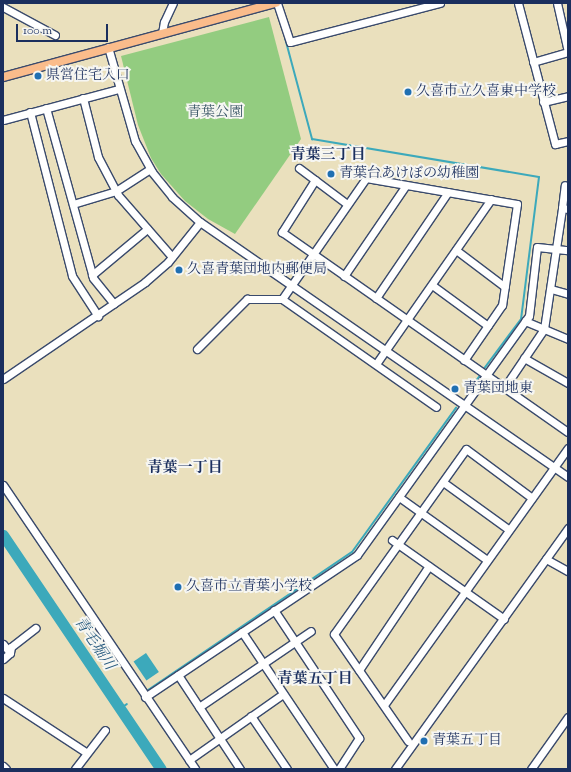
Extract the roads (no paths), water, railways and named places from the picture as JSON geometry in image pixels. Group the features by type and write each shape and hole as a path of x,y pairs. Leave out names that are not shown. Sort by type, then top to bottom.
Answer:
{"main road":[{"path":"3,77 276,3"}],"street":[{"path":"162,33 164,22 173,3"},
{"path":"276,3 290,42 440,3"},
{"path":"518,3 555,144 568,141"},
{"path":"533,62 568,52 557,3"},
{"path":"3,7 55,35"},
{"path":"108,48 129,126 150,169 172,197 200,222 568,477"},
{"path":"3,120 119,89"},
{"path":"543,102 568,96"},
{"path":"83,98 98,157 116,191 172,257"},
{"path":"46,108 92,275 114,304"},
{"path":"30,112 72,276 98,316"},
{"path":"299,168 347,204"},
{"path":"73,204 116,191 150,169"},
{"path":"282,298 366,178 517,204 502,305 464,360"},
{"path":"315,180 282,232 568,432"},
{"path":"344,276 406,185"},
{"path":"504,388 544,329 552,289 556,248 565,208 565,185"},
{"path":"376,298 448,192"},
{"path":"376,364 492,199"},
{"path":"3,379 98,316 157,272 172,257 200,222"},
{"path":"92,275 147,228"},
{"path":"145,697 357,555 529,316 537,247 568,250"},
{"path":"456,250 505,287"},
{"path":"432,285 488,326"},
{"path":"552,289 568,294"},
{"path":"197,349 247,299 282,298 436,407"},
{"path":"525,321 568,339"},
{"path":"524,358 568,383"},
{"path":"384,705 466,591 508,529 568,448"},
{"path":"408,741 334,634 395,542 420,513 466,449 532,498"},
{"path":"443,482 508,529"},
{"path":"3,485 195,769"},
{"path":"399,497 487,560"},
{"path":"395,769 568,528"},
{"path":"395,542 504,619"},
{"path":"546,560 568,571"},
{"path":"359,670 429,566"},
{"path":"274,610 359,738 339,769"},
{"path":"3,659 10,653 11,647 34,628"},
{"path":"199,707 311,631"},
{"path":"242,632 334,769"},
{"path":"3,644 10,653"},
{"path":"178,675 240,769"},
{"path":"189,760 283,694"},
{"path":"3,698 87,753"},
{"path":"251,716 287,769"},
{"path":"531,769 568,717"},
{"path":"74,769 105,730"},
{"path":"3,766 6,769"}],"water":[{"path":"146,653 159,672 146,680 134,661"}],"waterway":[{"path":"285,38 312,139 539,177 521,319 483,370"},
{"path":"466,394 481,374"},
{"path":"148,690 352,552 456,408"},
{"name":"青毛堀川","path":"3,535 161,769"},
{"path":"121,708 127,704"}],"place":[{"name":"県営住宅入口","path":"38,76"},
{"name":"久喜市立久喜東中学校","path":"408,92"},
{"name":"青葉台あけぼの幼稚園","path":"331,174"},
{"name":"久喜青葉団地内郵便局","path":"179,270"},
{"name":"青葉団地東","path":"455,389"},
{"name":"久喜市立青葉小学校","path":"178,587"},
{"name":"青葉五丁目","path":"424,741"}],"district":[{"name":"青葉三丁目","path":"328,156"},
{"name":"青葉一丁目","path":"185,469"},
{"name":"青葉五丁目","path":"315,680"}],"park label":[{"name":"青葉公園","path":"215,113"}]}
